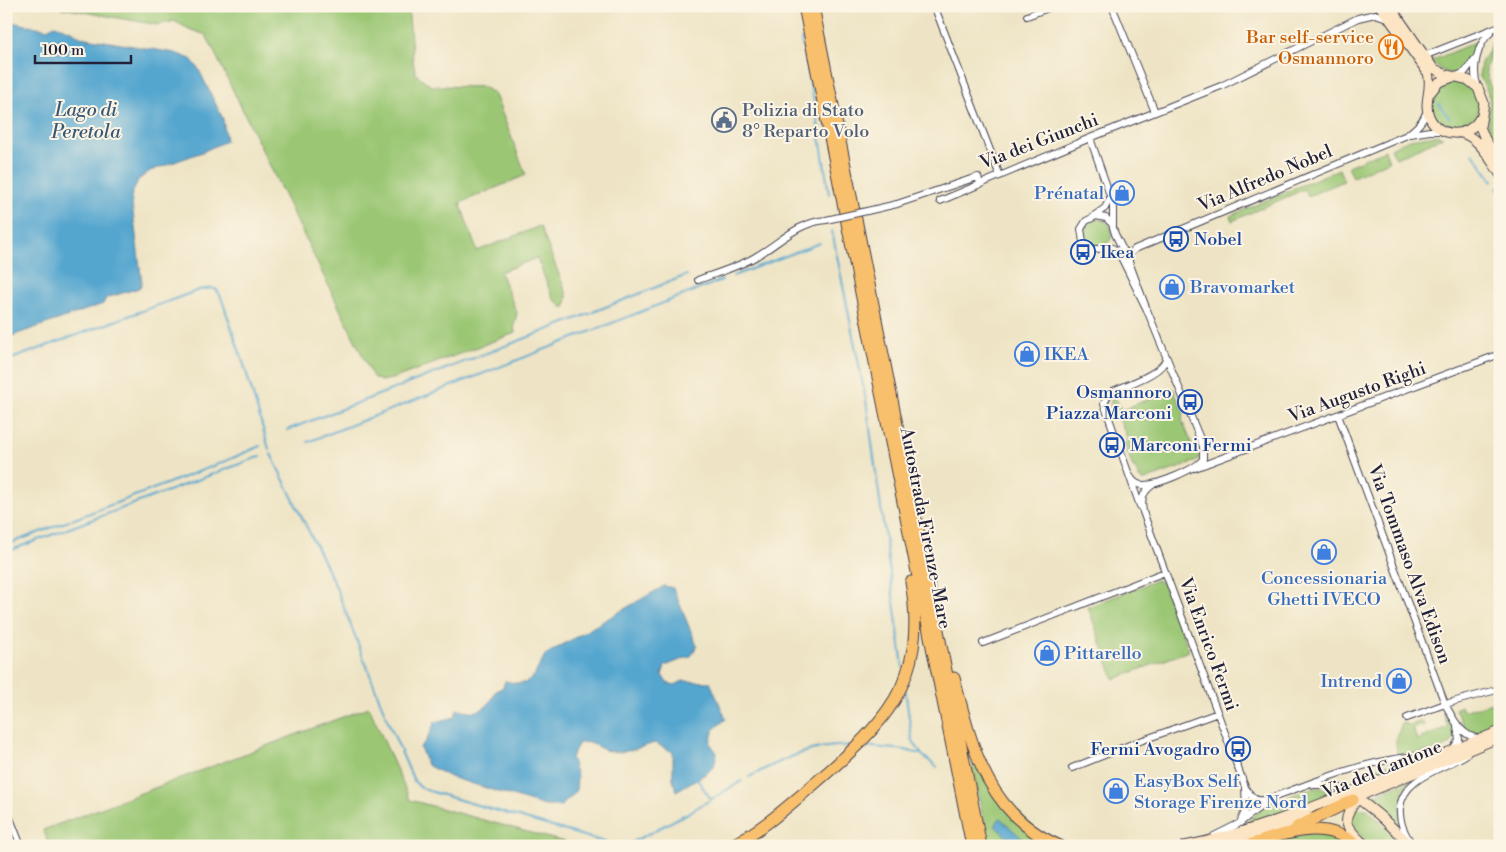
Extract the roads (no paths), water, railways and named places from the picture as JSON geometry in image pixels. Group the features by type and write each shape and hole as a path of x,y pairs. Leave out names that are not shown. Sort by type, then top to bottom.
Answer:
{"highway":[{"name":"Autostrada Firenze-Mare","path":"804,6 930,590 981,846"},
{"name":"Autostrada Firenze-Mare","path":"813,6 889,434 972,846"},
{"path":"730,846 771,820 846,757 878,725 892,707 901,689 909,664 914,638 915,608 889,434"},
{"path":"930,590 967,729 982,769 1003,804 1017,820 1031,831 1060,846"},
{"path":"1280,835 1330,812 1354,797"},
{"path":"1246,846 1280,835 1308,829 1324,829 1347,837 1358,846"}],"main road":[{"path":"1380,6 1427,73 1430,81 1427,107 1433,123 1444,131 1472,137 1500,174"},
{"path":"1390,6 1435,70 1468,80 1478,88 1483,101 1480,127 1500,162"},
{"path":"1429,95 1439,82 1455,77"},
{"path":"1460,133 1474,127 1482,116"},
{"name":"Via del Cantone","path":"1185,846 1258,827 1354,797 1365,787 1500,731"},
{"name":"Via del Cantone","path":"1218,846 1270,831 1500,737"},
{"path":"1366,846 1349,829 1346,822 1354,797 1379,815 1413,846"}],"street":[{"path":"1027,16 1054,6"},
{"path":"1112,6 1155,112"},
{"path":"935,8 1000,176"},
{"name":"Via dei Giunchi","path":"698,280 756,257 800,227 813,221 826,220 897,204 971,179 978,178 980,184 1220,86 1358,18 1372,14 1388,18"},
{"path":"1424,56 1497,28"},
{"path":"1478,88 1474,73 1479,52 1486,36 1497,28"},
{"path":"1455,77 1465,72 1479,52"},
{"name":"Via Alfredo Nobel","path":"1407,135 1423,120 1427,107"},
{"name":"Via Alfredo Nobel","path":"1135,249 1407,135 1430,130 1444,131"},
{"path":"1090,138 1114,210 1112,242 1106,248"},
{"path":"940,202 980,184"},
{"path":"1110,198 1108,206 1089,218 1082,227 1082,239 1086,246 1093,249 1112,248 1120,254 1147,310"},
{"path":"1089,218 1096,216 1109,220 1129,262 1166,358 1206,453 1213,458 1224,457"},
{"path":"1120,241 1135,249 1129,255 1129,262"},
{"name":"Via Augusto Righi","path":"1192,469 1500,354"},
{"path":"1166,358 1164,364 1154,373 1113,391 1105,402 1106,410 1130,476 1141,485 1157,482 1192,469 1203,459 1203,446"},
{"path":"1154,373 1166,372 1176,380"},
{"name":"Via Tommaso Alva Edison","path":"1338,415 1445,704 1456,722 1469,736 1485,737"},
{"name":"Via Enrico Fermi","path":"1130,476 1245,787 1246,809 1240,823"},
{"path":"1143,512 1142,496 1148,488 1157,482"},
{"path":"984,643 1165,572"},
{"name":"Via del Cantone","path":"1407,718 1445,704 1500,689"},
{"path":"1072,768 1218,712"},
{"path":"1446,754 1456,747 1459,740 1456,722"},
{"path":"1413,846 1400,820 1400,806 1405,793 1416,781 1457,761 1476,748"},
{"name":"Via del Cantone","path":"1245,787 1255,800 1259,800 1278,796 1324,778 1384,760 1446,754"},
{"name":"Via del Cantone","path":"1310,785 1333,785 1354,797"},
{"name":"Via del Cantone","path":"1200,843 1240,823 1278,796"},
{"path":"6,808 21,846"}],"water":[{"name":"Lago di Peretola","path":"6,21 47,29 55,25 72,31 80,37 175,53 191,59 198,68 223,119 226,141 150,171 138,180 131,196 142,283 139,288 106,298 103,304 6,338"},
{"path":"664,586 673,588 697,646 691,656 665,666 662,675 667,683 675,685 683,681 710,682 726,719 714,729 710,743 717,753 714,766 707,773 676,791 673,779 673,752 655,743 631,750 612,752 592,743 579,743 571,757 577,776 576,792 561,806 545,806 450,777 427,765 420,747 426,741 435,722 455,717 457,709 470,712 480,710 489,703 495,692 503,687 505,681 525,683 534,676 545,655"},
{"path":"1000,818 1030,846 1017,846 995,826"}],"waterway":[{"path":"801,39 816,111 829,194"},
{"path":"1439,104 1449,118"},
{"path":"1473,153 1493,181"},
{"path":"1497,188 1500,192"},
{"path":"832,231 866,400 903,667"},
{"path":"733,276 820,243"},
{"path":"593,312 687,275"},
{"path":"308,442 722,280"},
{"path":"6,361 199,290 212,288 217,290 221,297 245,368 269,449"},
{"path":"287,430 591,313"},
{"path":"6,545 221,463 260,446"},
{"path":"271,454 336,587 389,724 414,781 420,787 429,791 618,846"},
{"path":"6,552 261,456"},
{"path":"905,689 912,739 922,755 937,767"},
{"path":"749,777 785,759 810,750 850,746"},
{"path":"863,746 905,750 920,754"},
{"path":"697,779 711,799"},
{"path":"625,846 688,813 742,781"}],"place":[{"name":"Bar self-service Osmannoro","path":"1391,47"},
{"name":"Polizia di Stato 8° Reparto Volo","path":"724,120"},
{"name":"Prénatal","path":"1122,193"},
{"name":"Nobel","path":"1176,239"},
{"name":"Ikea","path":"1083,252"},
{"name":"Bravomarket","path":"1172,287"},
{"name":"IKEA","path":"1027,354"},
{"name":"Osmannoro Piazza Marconi","path":"1190,402"},
{"name":"Marconi Fermi","path":"1112,445"},
{"name":"Concessionaria Ghetti IVECO","path":"1324,552"},
{"name":"Pittarello","path":"1047,653"},
{"name":"Intrend","path":"1399,681"},
{"name":"Fermi Avogadro","path":"1238,749"},
{"name":"EasyBox Self Storage Firenze Nord","path":"1116,791"}]}
